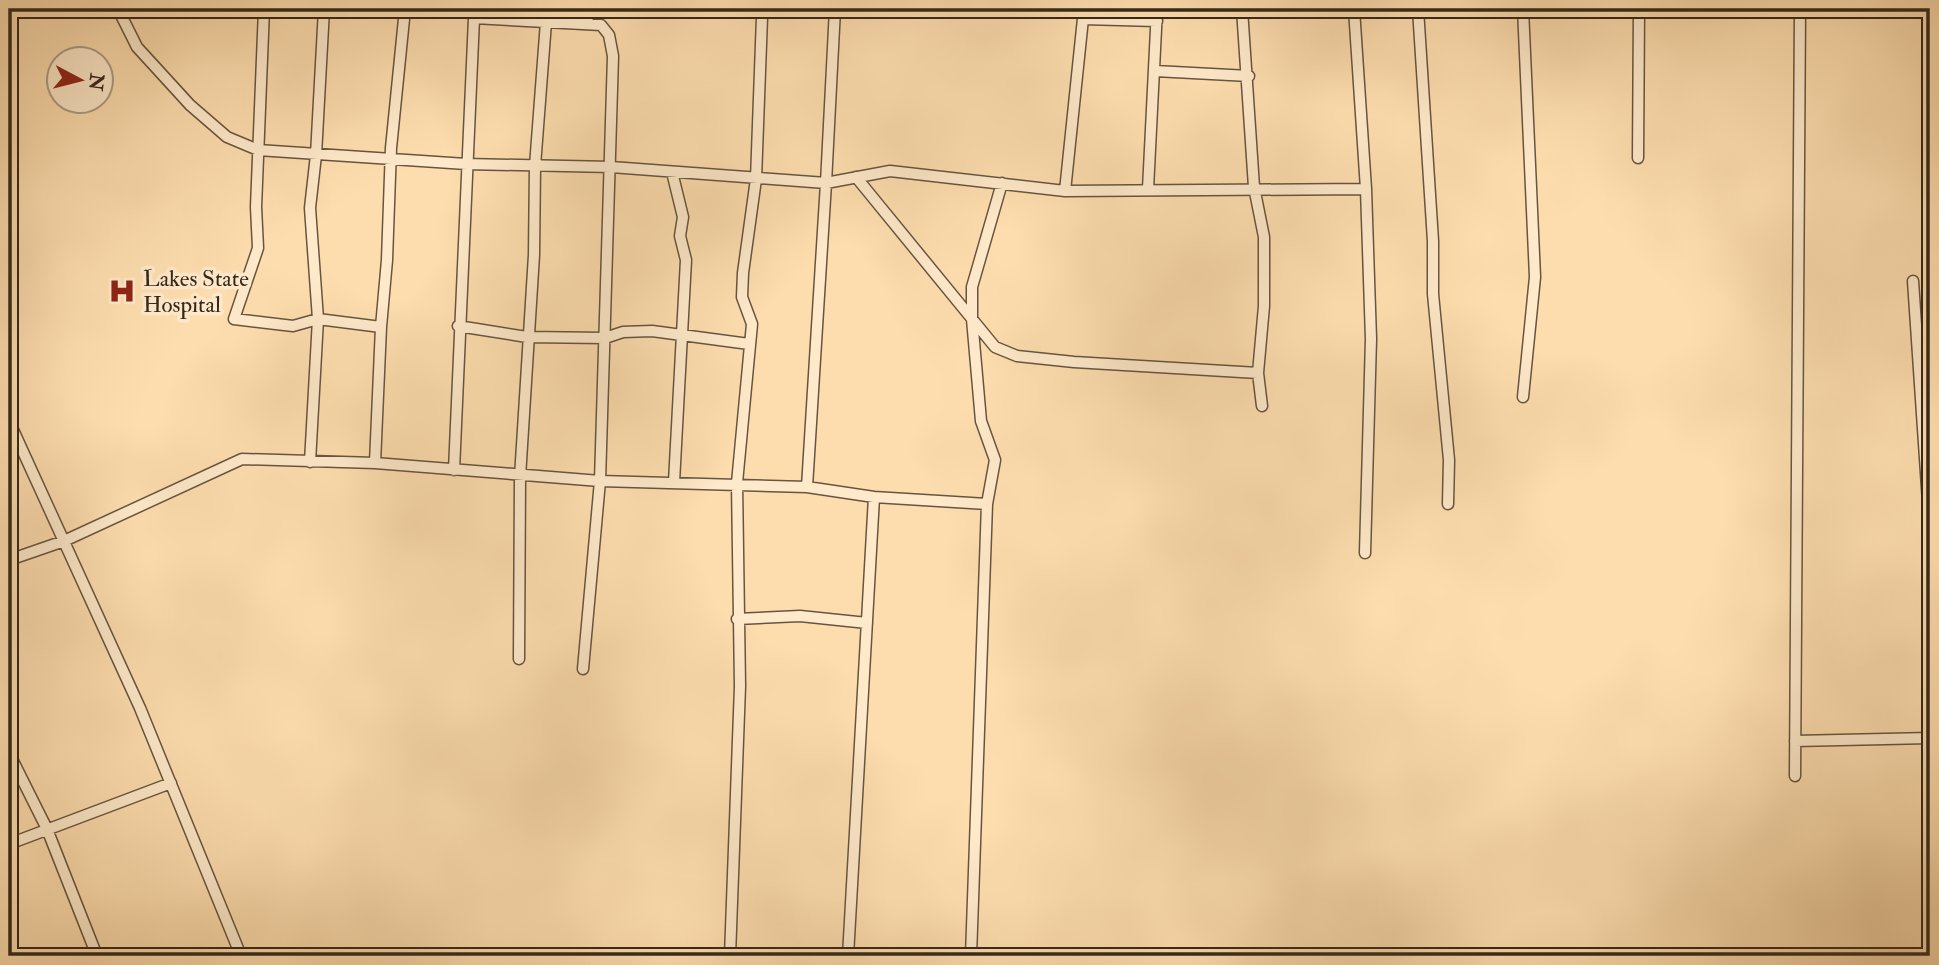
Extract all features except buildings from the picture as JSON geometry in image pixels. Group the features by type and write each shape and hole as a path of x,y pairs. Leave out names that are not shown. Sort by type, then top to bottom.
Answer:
{"street":[{"path":"117,9 137,47 190,105 227,137 258,150 466,164 611,167 826,183 890,171 1065,191 1254,187 1366,189"},
{"path":"264,9 258,150 258,248 234,319 293,326 318,319 381,327"},
{"path":"310,461 318,319 310,208 316,155 324,9"},
{"path":"375,463 391,157 405,9"},
{"path":"519,659 520,477 534,255 535,166 547,9"},
{"path":"586,22 592,9"},
{"path":"807,487 835,9"},
{"path":"1148,189 1157,9"},
{"path":"1242,9 1249,76 1254,187 1264,237 1264,306 1258,373 1262,406"},
{"path":"1354,9 1366,189 1371,339 1365,553"},
{"path":"1418,9 1433,242 1433,294 1450,460 1448,504"},
{"path":"1523,9 1535,277 1523,397"},
{"path":"1638,158 1639,9"},
{"path":"1795,776 1800,9"},
{"path":"454,470 458,326 466,164 470,142 474,14 601,25 609,35 613,56 611,167 600,481 583,669"},
{"path":"1065,191 1083,14 1157,21"},
{"path":"730,956 740,686 737,483 752,324 742,298 756,179 762,16"},
{"path":"1155,71 1249,76"},
{"path":"672,172 683,217 680,236 686,260 674,482"},
{"path":"856,177 995,347 1017,356 1258,373"},
{"path":"971,956 987,504 995,460 981,421 972,318 972,286 1002,183"},
{"path":"1913,281 1930,532"},
{"path":"458,326 527,337 605,338 623,332 681,335 749,344"},
{"path":"9,421 171,783 241,956"},
{"path":"9,560 64,541 242,459 375,463 520,477 600,481 807,487 874,497 987,504"},
{"path":"848,956 874,497"},
{"path":"737,619 800,616 867,624"},
{"path":"1795,741 1930,738"},
{"path":"9,753 47,829 97,956"},
{"path":"9,844 171,783"}],"place":[{"name":"Lakes State Hospital","path":"122,291"}]}
